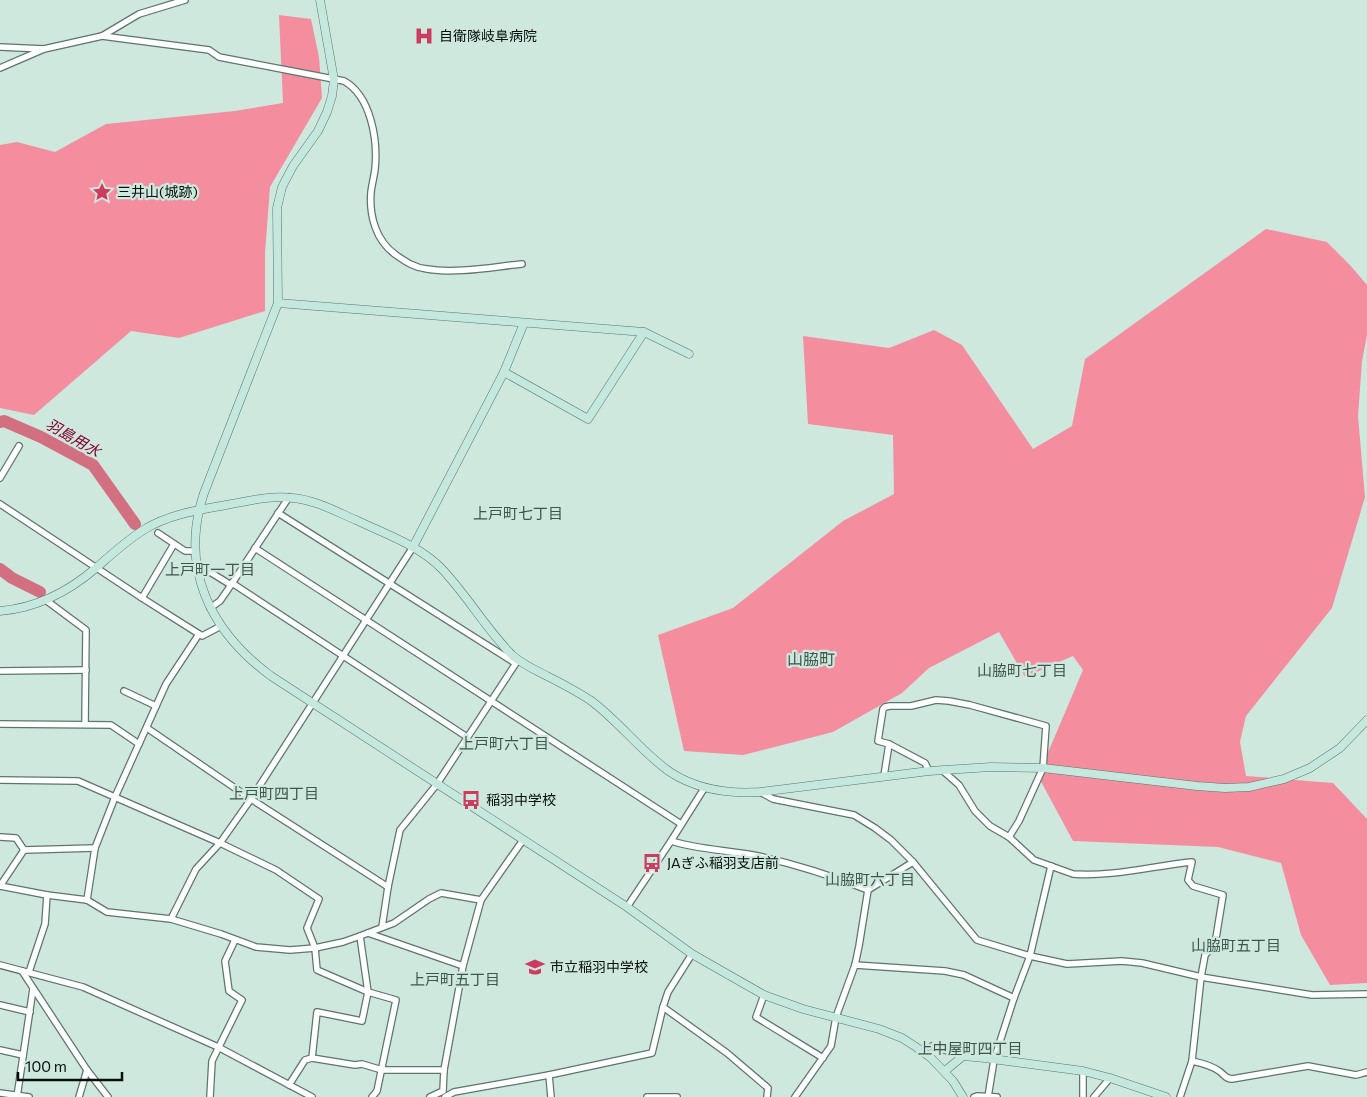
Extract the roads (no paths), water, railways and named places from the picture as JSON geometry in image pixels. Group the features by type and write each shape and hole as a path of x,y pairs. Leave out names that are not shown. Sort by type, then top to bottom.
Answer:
{"street":[{"path":"0,68 44,49 102,36 139,14 185,0"},
{"path":"320,0 334,80 332,96 318,130 282,187 276,208 278,304 198,510 195,532 196,551 201,585 210,608 232,641 250,660 271,676 626,907 692,954 764,995 803,1009 879,1029 902,1038 930,1057 945,1071 963,1097"},
{"path":"102,36 208,50 219,57 344,81 352,86 362,97 370,116 375,142 375,168 371,193 372,218 374,228 391,252 405,262 428,270 455,270 522,264"},
{"path":"0,47 44,49"},
{"path":"278,304 644,332 689,354"},
{"path":"170,919 196,869 220,843 251,798 413,547 504,372 524,323"},
{"path":"504,372 588,419 644,332"},
{"path":"0,478 19,446"},
{"path":"210,608 220,602 289,497"},
{"path":"0,611 47,601 76,584 97,568 120,546 146,528 166,519 198,510 266,498 289,497 321,505 413,547 428,557 441,568 516,661"},
{"path":"0,504 202,636 221,626"},
{"path":"278,513 516,661 576,691 591,701 670,772 705,787 739,793 760,792 929,771 991,767 1044,768 1197,786 1250,787 1284,779 1310,768 1340,748 1367,720"},
{"path":"158,533 185,551 196,551"},
{"path":"142,598 174,544"},
{"path":"255,548 681,824"},
{"path":"199,574 210,572 231,584 467,737"},
{"path":"47,601 86,630 86,724"},
{"path":"87,900 96,848 115,797 166,684 199,634"},
{"path":"382,927 400,830 437,784 516,661"},
{"path":"0,671 86,670"},
{"path":"124,691 156,706"},
{"path":"929,771 925,763 878,740 883,710 886,707 911,706 936,700 949,701 1046,726 1044,768 1019,821 1009,837"},
{"path":"0,724 111,725 139,744"},
{"path":"147,728 388,887"},
{"path":"884,776 889,744"},
{"path":"942,770 959,785 975,811 990,826 1009,837 1034,860 1079,875 1105,874 1192,862 1188,880 1192,886 1223,895 1215,944 1205,955 1192,1061 1180,1097"},
{"path":"0,780 78,781 220,843 276,870 319,899 307,928 315,948 317,970 368,992 396,1000 378,1090 372,1097"},
{"path":"626,907 705,787"},
{"path":"760,792 773,799 854,815 875,828 914,862 977,940 1030,956 1067,964 1142,963 1201,977 1312,995 1367,994"},
{"path":"0,837 16,838 24,850"},
{"path":"430,1097 443,1091 444,1070 463,966 481,900 523,840"},
{"path":"671,841 690,847 758,856 815,871 868,890"},
{"path":"24,850 96,848"},
{"path":"24,850 0,886 87,900 107,912 170,919 256,947 290,950 315,948 343,942 394,922 441,893 481,900"},
{"path":"795,1097 831,1046 836,1017 855,965 868,890 914,862"},
{"path":"988,1097 994,1060 1030,956 1051,866"},
{"path":"29,972 46,924 47,895"},
{"path":"368,933 463,966"},
{"path":"312,1058 317,1012 362,1021 368,992 360,936"},
{"path":"210,1097 212,1061 242,1000 229,991 225,961 235,940"},
{"path":"445,1097 454,1092 549,1075 652,1053 668,992 692,954"},
{"path":"0,965 83,987 218,1047 312,1097"},
{"path":"855,965 955,973 964,975 1014,998"},
{"path":"22,971 87,1070 108,1097"},
{"path":"17,1096 33,989"},
{"path":"764,995 756,1017 823,1058"},
{"path":"0,1006 30,1012"},
{"path":"663,1007 727,1053 768,1088 766,1097"},
{"path":"932,1046 963,1056 1083,1072 1110,1078 1166,1097"},
{"path":"0,1050 24,1055"},
{"path":"945,1071 963,1056"},
{"path":"289,1085 305,1060 312,1058 354,1065 362,1064 382,1070 444,1070"},
{"path":"1192,1061 1220,1071 1227,1079 1232,1080 1308,1066 1356,1075 1367,1072"},
{"path":"79,1097 87,1070"},
{"path":"1076,1097 1083,1094 1083,1072"},
{"path":"549,1075 551,1097"},
{"path":"1094,1097 1110,1078"},
{"path":"0,1093 29,1097"},
{"path":"647,1097 677,1097"},
{"path":"974,1097 997,1097"}],"waterway":[{"name":"羽島用水","path":"0,422 4,421 41,437 93,465 135,524"},
{"path":"0,569 12,578 40,592"}],"place":[{"name":"自衛隊岐阜病院","path":"424,36"},
{"name":"三井山(城跡)","path":"102,192"},
{"name":"稲羽中学校","path":"471,800"},
{"name":"JAぎふ稲羽支店前","path":"652,863"},
{"name":"市立稲羽中学校","path":"535,967"}],"district":[{"name":"上戸町七丁目","path":"518,514"},
{"name":"上戸町一丁目","path":"210,570"},
{"name":"山脇町","path":"811,659"},
{"name":"山脇町七丁目","path":"1022,671"},
{"name":"上戸町六丁目","path":"504,744"},
{"name":"上戸町四丁目","path":"274,794"},
{"name":"山脇町六丁目","path":"870,880"},
{"name":"山脇町五丁目","path":"1236,946"},
{"name":"上戸町五丁目","path":"455,980"},
{"name":"上中屋町四丁目","path":"970,1049"}]}
